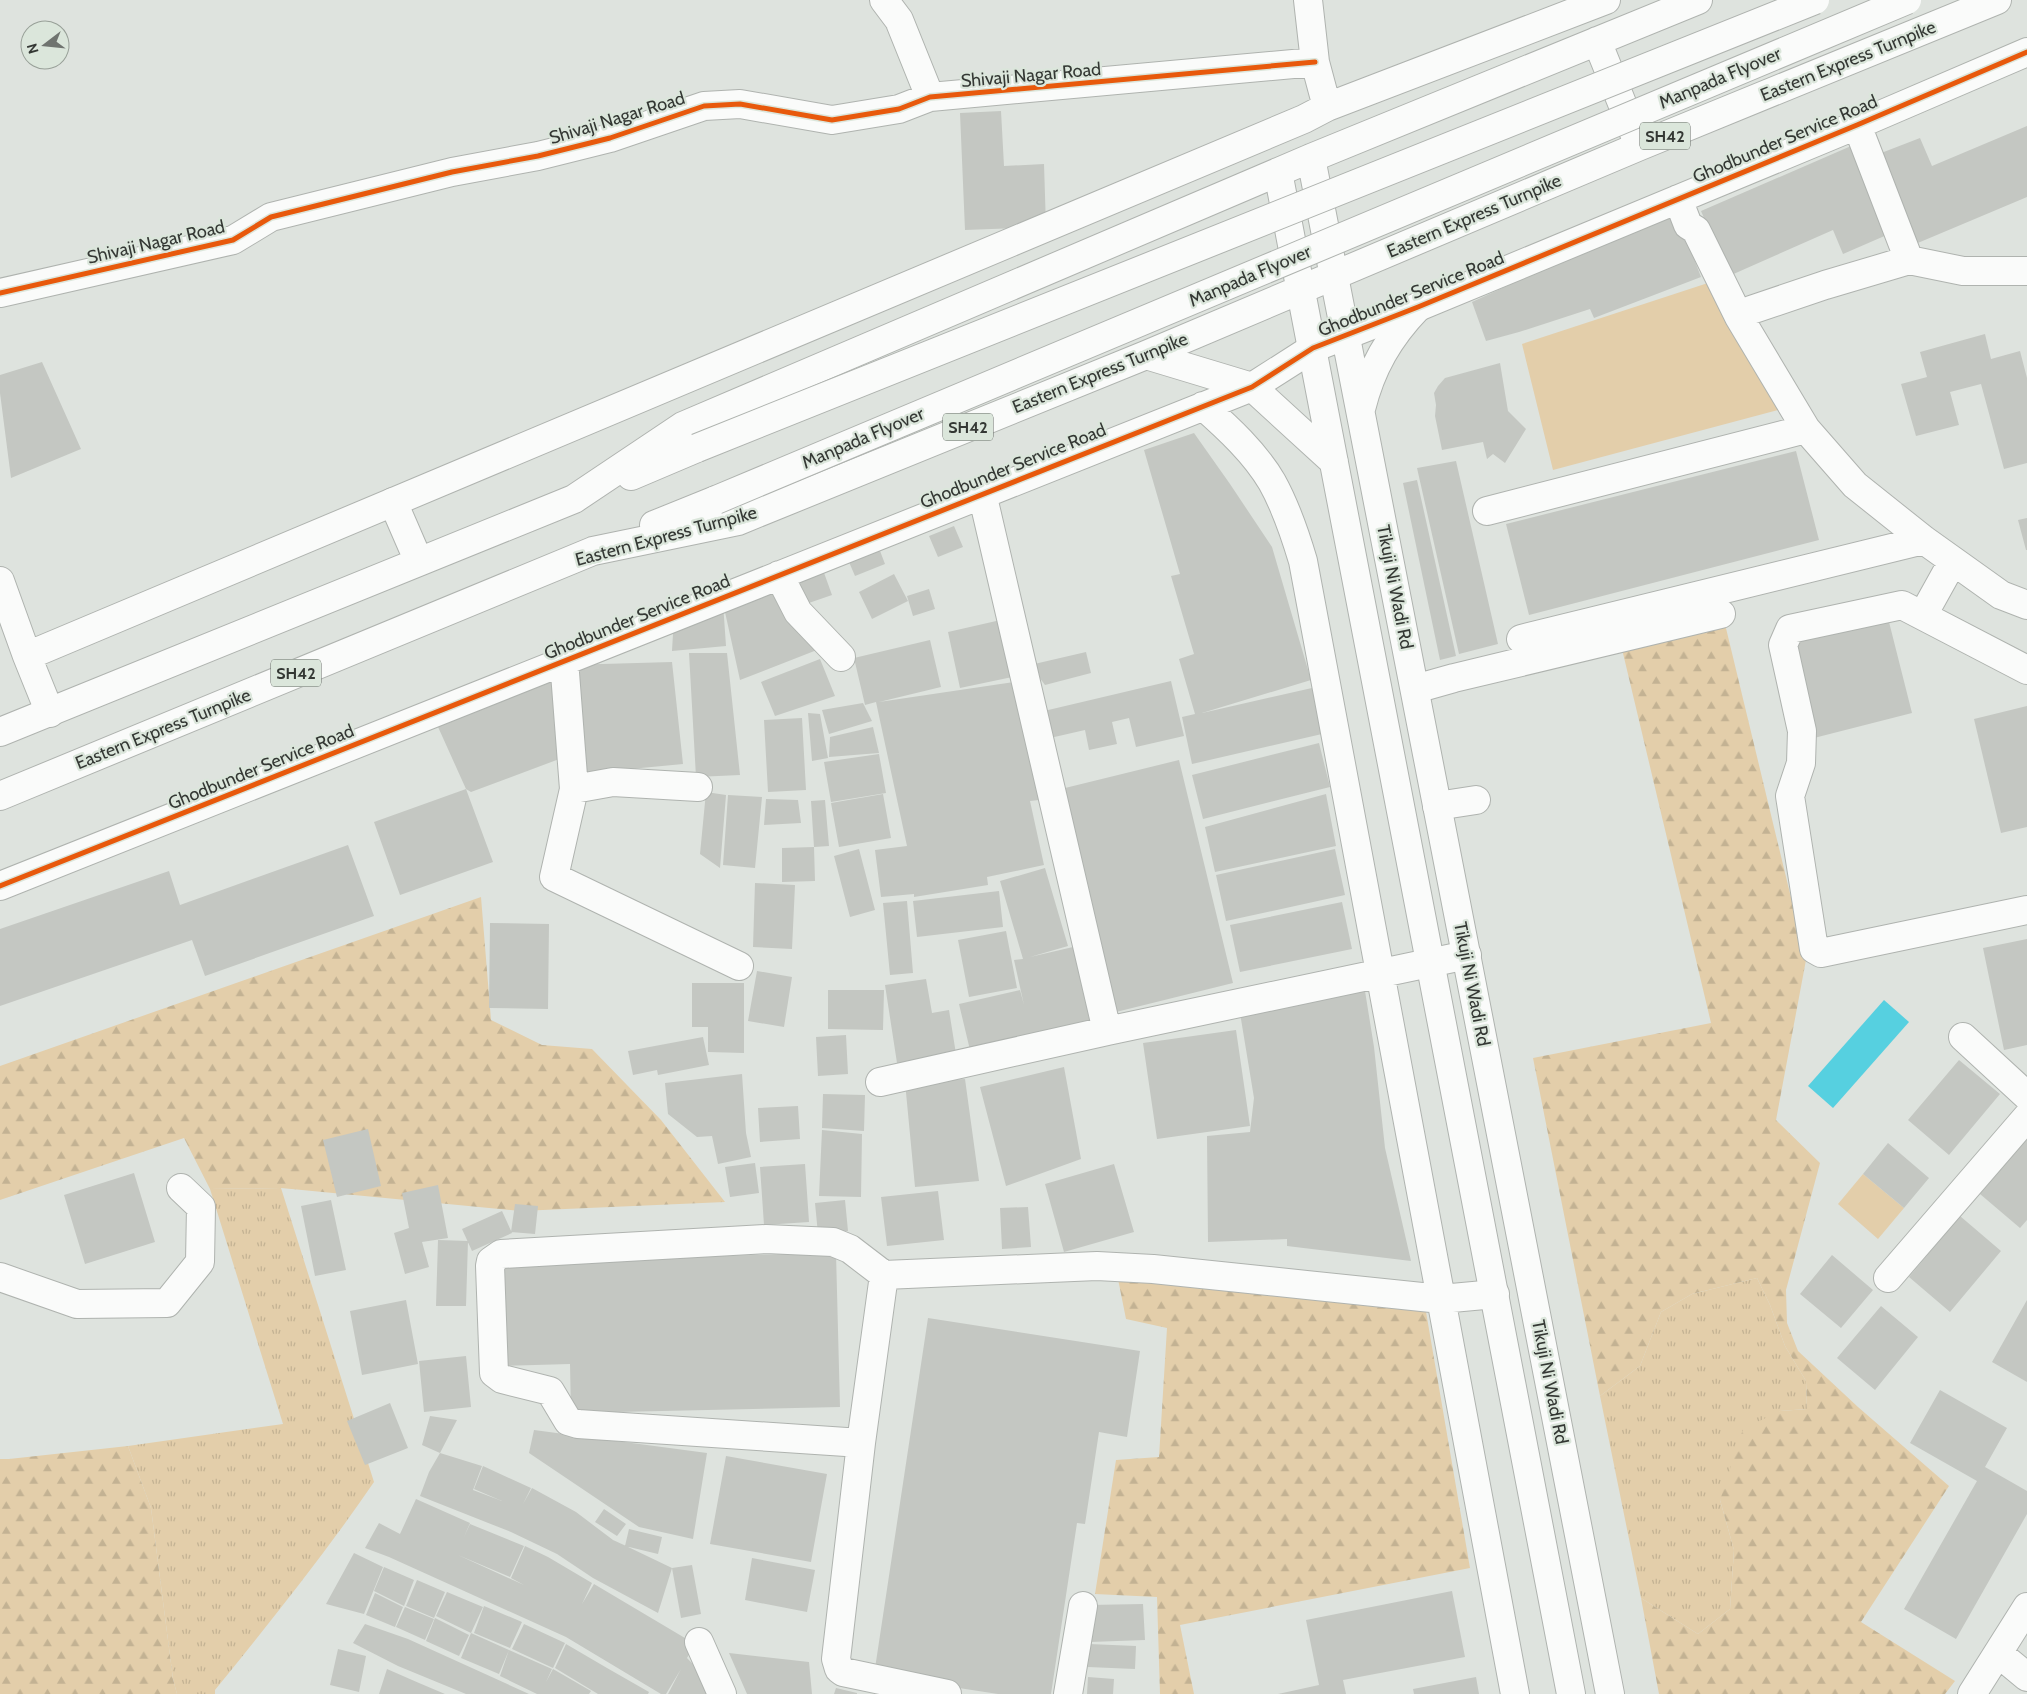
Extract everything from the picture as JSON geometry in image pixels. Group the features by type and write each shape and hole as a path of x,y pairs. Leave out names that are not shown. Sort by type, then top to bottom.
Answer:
{"main road":[{"path":"884,0 899,20 930,97"},
{"path":"1308,0 1315,62 1327,107"},
{"path":"27,656 1304,119 1327,107 1606,0"},
{"path":"0,732 574,499 684,426 1311,158 1698,0"},
{"name":"Manpada Flyover","path":"574,499 1815,0"},
{"name":"Manpada Flyover","path":"593,551 1907,0"},
{"name":"Eastern Express Turnpike","path":"0,796 593,551 738,521 1146,355 1640,146 1996,0"},
{"path":"1597,41 1640,146"},
{"name":"Ghodbunder Service Road","path":"0,886 1252,387 1313,348 1418,307 1857,125 2027,52"},
{"name":"Shivaji Nagar Road","path":"0,293 233,240 270,217 452,172 538,156 610,138 704,106 740,104 832,120 899,108 930,97 1315,62"},
{"path":"1857,125 1909,260"},
{"name":"Tikuji Ni Wadi Rd","path":"1311,158 1610,1694"},
{"name":"Tikuji Ni Wadi Rd","path":"1278,172 1572,1694"},
{"path":"1682,197 1697,221 1696,230 1739,317 1806,429 1855,485 1924,540 2001,595 2027,605"},
{"path":"1739,317 1751,310 1825,285 1909,260 1963,271 2027,271"},
{"path":"1360,411 1369,380 1387,344 1401,324 1418,307"},
{"path":"1146,355 1252,387 1334,462"},
{"path":"1202,406 1229,429 1271,481 1284,505 1303,561 1515,1694"},
{"path":"1487,511 1806,429"},
{"path":"982,493 1107,1032"},
{"path":"393,502 419,562"},
{"path":"1522,639 1924,540"},
{"path":"1923,616 1953,561"},
{"path":"780,575 798,612 841,657"},
{"path":"0,580 50,713"},
{"path":"2027,670 1902,604 1790,629 1783,645 1802,731 1801,763 1790,796 1814,948 1822,952 2027,910"},
{"path":"1414,689 1721,614"},
{"path":"564,660 574,789 554,877 739,966"},
{"path":"574,789 614,782 698,787"},
{"path":"1437,806 1476,800"},
{"path":"880,1082 1466,956"},
{"path":"1963,1037 2027,1096"},
{"path":"1888,1278 2027,1117"},
{"path":"0,1277 77,1304 167,1303 200,1262 201,1206 181,1188"},
{"path":"861,1444 578,1424 568,1421 550,1391 502,1379 494,1373 491,1261 502,1254 766,1239 833,1242 856,1252 884,1275 1097,1266 1152,1269 1441,1299 1495,1294"},
{"path":"884,1275 861,1444 836,1659 837,1665 843,1672 947,1694"},
{"path":"1068,1694 1083,1606"},
{"path":"1972,1694 2027,1607"},
{"path":"699,1642 722,1694"},
{"path":"1998,1653 2027,1677"}],"green space":[{"path":"1711,282 1778,410 1553,470 1522,344"},
{"path":"1725,624 1806,960 1776,1120 1820,1163 1786,1290 1787,1323 1798,1351 1858,1407 1949,1486 1861,1622 1955,1681 1945,1694 1659,1694 1641,1598 1698,1634 1730,1609 1734,1550 1720,1500 1743,1429 1780,1411 1807,1409 1806,1381 1785,1346 1770,1305 1757,1278 1692,1294 1661,1312 1640,1366 1600,1396 1533,1058 1711,1023 1622,649"},
{"path":"481,897 491,1020 542,1045 592,1049 661,1120 725,1202 520,1211 281,1188 210,1189 184,1138 0,1200 0,1066"},
{"path":"1863,1174 1904,1208 1878,1239 1838,1204"},
{"path":"281,1188 374,1482 317,1562 215,1690 215,1694 177,1694 173,1679 151,1508 128,1446 283,1424 210,1189"},
{"path":"1116,1269 1425,1306 1470,1568 1180,1625 1194,1694 1160,1694 1157,1597 1095,1594 1116,1460 1159,1457 1167,1328 1126,1319"},
{"path":"1757,1278 1770,1305 1785,1346 1806,1381 1807,1409 1780,1411 1720,1500 1734,1550 1730,1609 1698,1634 1641,1598 1600,1396 1640,1366 1661,1312 1692,1294"},
{"path":"128,1446 151,1508 173,1679 177,1694 0,1694 0,1459"}],"water":[{"path":"1884,1000 1909,1022 1833,1108 1808,1086"}],"building":[{"path":"1001,111 1004,166 1044,164 1046,227 965,230 960,113"},
{"path":"2027,126 2027,197 1913,245 1876,155 1920,138 1932,166"},
{"path":"1858,143 1896,231 1843,254 1833,230 1729,276 1701,211"},
{"path":"1675,209 1701,277 1594,318 1590,309 1486,341 1472,302"},
{"path":"1985,334 1991,359 2020,351 2027,378 2027,463 2004,469 1981,384 1950,392 1959,425 1916,436 1901,384 1927,377 1920,352"},
{"path":"42,362 81,449 11,478 0,393 0,375"},
{"path":"1500,363 1508,411 1526,429 1505,463 1493,454 1487,459 1483,442 1442,450 1435,416 1434,393 1438,386 1445,378"},
{"path":"1194,433 1272,547 1311,680 1202,713 1312,688 1322,734 1192,764 1182,717 1195,714 1179,659 1194,654 1171,576 1180,574 1144,450"},
{"path":"1796,451 1819,540 1529,615 1506,524"},
{"path":"1456,461 1498,644 1459,654 1417,468"},
{"path":"1417,480 1456,656 1440,660 1403,483"},
{"path":"2027,518 2027,550 2026,550 2018,520"},
{"path":"954,526 963,547 938,557 929,536"},
{"path":"877,543 885,564 855,576 846,555"},
{"path":"823,570 832,595 803,605 794,580"},
{"path":"894,574 908,601 872,619 859,592"},
{"path":"767,586 822,648 740,680 723,603"},
{"path":"929,589 935,609 913,616 907,596"},
{"path":"723,603 726,646 672,651 674,617"},
{"path":"1887,614 1912,713 1814,738 1789,639"},
{"path":"1005,619 1017,676 960,688 948,632"},
{"path":"930,640 941,687 879,702 1014,682 1039,800 1030,801 1044,865 987,877 988,885 914,897 914,894 881,897 875,850 907,846 876,702 865,705 854,658"},
{"path":"1086,652 1091,673 1045,685 1030,665"},
{"path":"689,653 727,653 740,775 696,777"},
{"path":"820,659 835,696 775,716 761,682"},
{"path":"672,662 683,764 578,774 567,665"},
{"path":"561,672 562,758 471,792 466,789 434,718"},
{"path":"1171,681 1184,736 1136,747 1129,718 1112,722 1117,744 1089,750 1085,730 1050,738 1044,711"},
{"path":"863,703 872,721 829,734 822,710"},
{"path":"2027,706 2027,827 2001,833 1974,719"},
{"path":"808,713 820,714 828,758 812,761"},
{"path":"802,718 806,790 768,792 764,720"},
{"path":"873,727 879,753 829,757 830,737"},
{"path":"1319,743 1330,787 1203,819 1192,775"},
{"path":"879,754 886,793 831,802 824,762"},
{"path":"1179,760 1233,983 1116,1012 1061,789"},
{"path":"466,789 493,862 400,895 374,822"},
{"path":"706,792 726,795 720,868 700,854"},
{"path":"883,794 891,838 839,847 831,803"},
{"path":"1326,794 1336,846 1215,872 1205,827"},
{"path":"728,795 762,797 755,868 723,865"},
{"path":"766,799 798,800 801,823 764,825"},
{"path":"825,800 829,846 814,847 811,801"},
{"path":"348,845 374,916 205,976 192,940 0,1006 0,929 169,871 180,905"},
{"path":"814,847 815,881 782,882 782,848"},
{"path":"859,849 875,910 850,917 834,856"},
{"path":"1335,849 1345,895 1226,921 1216,875"},
{"path":"1045,868 1068,946 1030,957 1073,947 1090,1022 970,1050 959,1004 1020,990 1024,1005 1014,960 1023,959 1000,881"},
{"path":"755,883 795,885 792,949 753,947"},
{"path":"999,891 1003,927 917,937 913,901"},
{"path":"907,901 913,973 890,975 883,903"},
{"path":"1342,902 1352,949 1240,972 1230,925"},
{"path":"490,923 549,924 548,1009 489,1008"},
{"path":"1006,931 1017,988 969,997 958,940"},
{"path":"2027,939 2027,1045 2004,1050 1983,948"},
{"path":"757,971 792,977 784,1027 748,1021"},
{"path":"926,979 932,1013 949,1010 956,1054 897,1063 885,985"},
{"path":"692,983 744,983 744,1053 708,1052 708,1027 692,1027"},
{"path":"828,990 884,990 883,1030 828,1029"},
{"path":"1365,991 1374,1047 1385,1148 1411,1261 1287,1246 1287,1239 1208,1242 1207,1136 1250,1132 1254,1098 1240,1013"},
{"path":"1236,1030 1250,1126 1157,1139 1143,1043"},
{"path":"846,1035 848,1074 818,1076 816,1037"},
{"path":"703,1037 709,1065 658,1075 657,1070 633,1075 628,1051"},
{"path":"1959,1060 2000,1094 1949,1155 1908,1120"},
{"path":"1064,1067 1081,1159 1006,1186 980,1087"},
{"path":"742,1074 746,1133 751,1157 718,1164 712,1136 697,1137 668,1114 665,1083"},
{"path":"965,1079 979,1181 915,1187 905,1082"},
{"path":"823,1094 865,1095 864,1131 822,1128"},
{"path":"798,1106 800,1139 760,1142 758,1108"},
{"path":"368,1129 381,1186 337,1197 323,1140"},
{"path":"822,1130 862,1134 861,1197 819,1196"},
{"path":"2027,1137 2027,1220 2020,1228 1980,1194"},
{"path":"1888,1143 1929,1178 1904,1208 1863,1174"},
{"path":"755,1163 759,1193 730,1197 725,1167"},
{"path":"805,1164 809,1222 764,1225 760,1167"},
{"path":"1114,1164 1134,1232 1064,1252 1045,1184"},
{"path":"134,1173 155,1242 85,1264 64,1195"},
{"path":"438,1185 448,1238 422,1242 429,1267 405,1274 394,1233 409,1228 402,1193"},
{"path":"938,1191 944,1240 887,1246 881,1197"},
{"path":"331,1200 346,1270 315,1276 301,1206"},
{"path":"845,1200 848,1231 818,1234 815,1203"},
{"path":"515,1204 538,1206 535,1234 511,1232"},
{"path":"1028,1207 1031,1247 1002,1249 1000,1208"},
{"path":"502,1211 512,1233 472,1251 462,1229"},
{"path":"1960,1216 2001,1251 1950,1312 1909,1277"},
{"path":"438,1240 468,1241 466,1306 436,1306"},
{"path":"836,1253 840,1407 571,1413 570,1364 497,1366 495,1261"},
{"path":"1832,1255 1873,1290 1841,1328 1800,1294"},
{"path":"406,1300 418,1364 362,1375 350,1311"},
{"path":"2027,1300 2027,1382 1992,1362"},
{"path":"1881,1306 1918,1337 1875,1390 1837,1358"},
{"path":"928,1318 1140,1351 1127,1437 1099,1432 1085,1524 1077,1523 1051,1694 998,1694 874,1675"},
{"path":"466,1356 471,1407 424,1412 419,1361"},
{"path":"1940,1390 2007,1428 1985,1467 2027,1491 2027,1514 1956,1639 1904,1609 1977,1481 1910,1443"},
{"path":"390,1403 408,1448 365,1465 347,1421"},
{"path":"430,1416 457,1420 440,1453 422,1445"},
{"path":"534,1430 707,1453 693,1539 639,1527 529,1453"},
{"path":"440,1453 482,1466 473,1490 502,1501 474,1489 483,1466 531,1488 523,1504 532,1488 576,1512 613,1540 672,1568 658,1613 593,1578 557,1554 511,1532 420,1496 429,1472"},
{"path":"726,1456 827,1474 811,1562 710,1544"},
{"path":"416,1499 470,1523 464,1537 470,1524 524,1546 510,1577 458,1555 524,1585 511,1578 525,1546 592,1583 582,1604 594,1584 695,1644 687,1658 711,1683 707,1694 668,1694 681,1669 666,1694 661,1694 566,1637 365,1548 379,1523 400,1534"},
{"path":"604,1509 626,1524 617,1536 595,1522"},
{"path":"629,1529 662,1537 658,1554 625,1546"},
{"path":"354,1553 383,1567 364,1614 326,1604"},
{"path":"752,1558 815,1570 807,1612 745,1600"},
{"path":"692,1565 701,1614 681,1618 672,1568"},
{"path":"384,1567 414,1580 404,1606 374,1591"},
{"path":"417,1580 445,1592 434,1618 406,1606"},
{"path":"1452,1591 1465,1657 1343,1680 1346,1694 1278,1694 1319,1685 1306,1620"},
{"path":"447,1592 483,1607 471,1633 436,1616"},
{"path":"375,1593 403,1607 395,1627 366,1615"},
{"path":"1143,1604 1145,1640 1090,1642 1089,1605"},
{"path":"484,1606 522,1622 510,1648 474,1633"},
{"path":"405,1607 434,1619 425,1640 396,1627"},
{"path":"435,1618 469,1635 459,1656 426,1641"},
{"path":"365,1624 408,1639 529,1694 466,1694 398,1666 353,1643"},
{"path":"524,1624 565,1643 553,1668 512,1649"},
{"path":"471,1633 509,1650 499,1674 461,1658"},
{"path":"566,1644 649,1692 648,1694 598,1694 555,1668"},
{"path":"1089,1644 1136,1646 1135,1669 1088,1667"},
{"path":"338,1649 366,1656 359,1692 330,1685"},
{"path":"509,1650 552,1669 546,1682 553,1669 591,1691 589,1694 537,1694 500,1676"},
{"path":"729,1653 809,1662 812,1694 747,1694"},
{"path":"387,1669 419,1683 445,1694 379,1694"},
{"path":"1088,1677 1114,1679 1113,1694 1087,1694"},
{"path":"1476,1677 1479,1694 1414,1694 1413,1689"},
{"path":"836,1688 857,1693 857,1694 834,1694"}],"cycle path":[{"path":"0,886 1252,387 1313,348 1418,307 1857,125 2027,52"},
{"path":"0,293 233,240 271,217 452,172 538,156 610,138 704,106 740,104 832,120 899,109 930,97 1315,62"}]}
